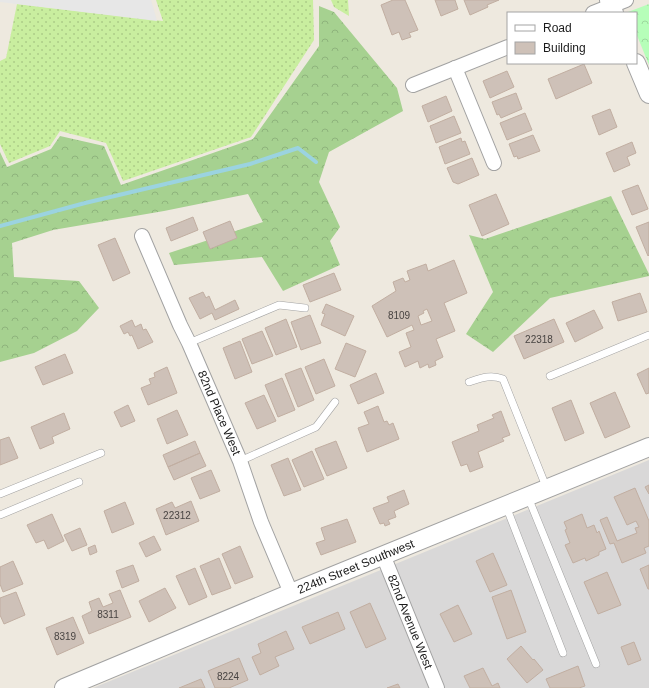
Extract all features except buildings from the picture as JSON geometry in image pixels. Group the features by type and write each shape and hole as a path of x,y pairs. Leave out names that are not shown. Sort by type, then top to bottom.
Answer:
{"street":[{"path":"596,12 615,5"},
{"path":"412,85 507,47"},
{"path":"636,64 649,94"},
{"path":"455,68 494,163"},
{"name":"82nd Place West","path":"142,236 240,461 261,522 291,593"},
{"name":"224th Street Southwest","path":"64,688 383,555 649,447"},
{"name":"82nd Avenue West","path":"383,555 437,688"}],"lane":[{"path":"189,343 280,306 305,308"},
{"path":"550,376 649,335"},
{"path":"469,382 487,376 497,376 503,379 547,489"},
{"path":"240,461 316,427 335,402"},
{"path":"0,494 101,453"},
{"path":"0,515 78,482"},
{"path":"528,496 596,664"},
{"path":"506,506 563,653"}],"shaded area":[{"path":"0,0 151,0 157,21 0,2"},
{"path":"649,460 649,688 93,688"}],"green space":[{"path":"156,0 313,0 314,40 251,137 123,181 106,143 60,131 50,146 9,163 0,144 0,61 6,58 17,4 163,21"},
{"path":"331,0 348,0 349,16 334,7"},
{"path":"649,4 649,65 637,35 637,12 628,12"},
{"path":"319,6 334,12 397,88 403,111 329,152 319,182 340,227 330,241 340,265 283,291 262,257 174,265 169,253 263,222 248,194 164,211 53,230 12,243 14,277 79,281 99,308 77,331 34,353 0,362 0,152 7,167 51,149 60,136 104,146 121,185 253,139 319,46"},
{"path":"611,196 649,276 550,298 493,352 466,334 493,292 469,235 485,239"}],"waterway":[{"path":"0,226 85,203 250,164 298,148 316,162"}]}
